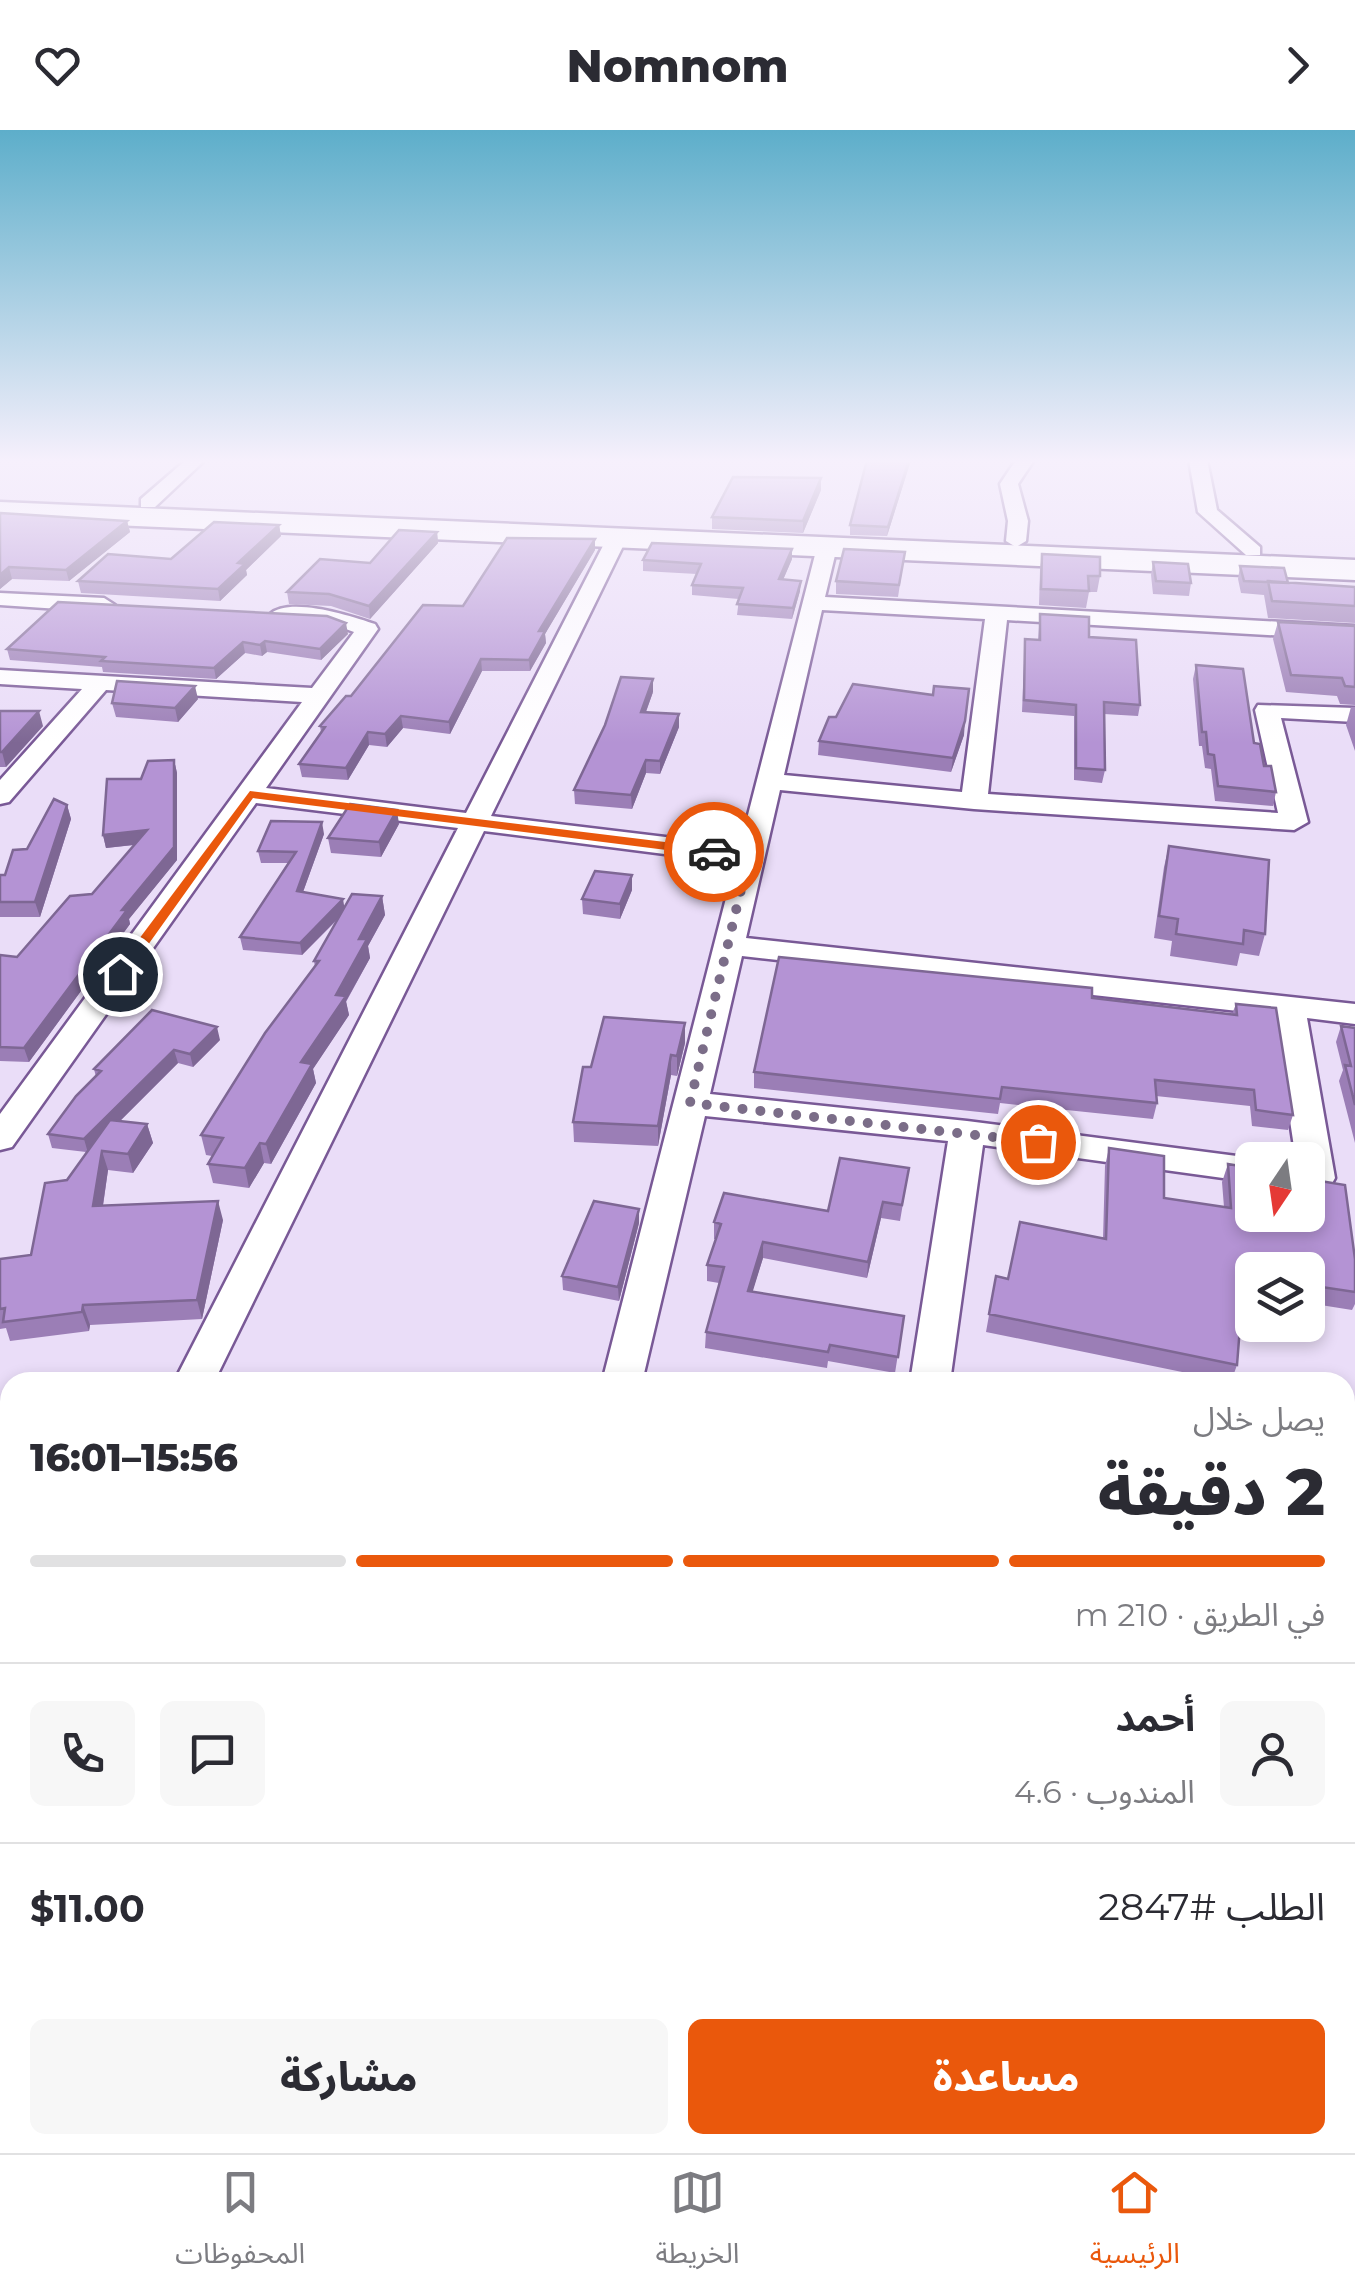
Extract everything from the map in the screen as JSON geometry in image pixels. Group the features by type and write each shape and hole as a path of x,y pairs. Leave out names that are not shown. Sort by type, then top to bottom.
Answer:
{"main road":[{"path":"996,554 1355,570"},
{"path":"1323,554 1355,556"}],"street":[{"path":"199,1372 609,554"},
{"path":"624,1372 824,554"},
{"path":"0,599 136,606"},
{"path":"810,603 1355,633"},
{"path":"0,1138 16,1093 250,794 366,629 331,617 253,612"},
{"path":"974,801 997,614"},
{"path":"0,677 322,696"},
{"path":"0,796 100,683"},
{"path":"768,781 974,801 1294,822 1267,710 1355,715"},
{"path":"250,794 749,856"},
{"path":"728,944 1355,1014"},
{"path":"1290,1007 1311,1142"},
{"path":"690,1103 967,1132 1235,1168"},
{"path":"931,1372 967,1132"}],"building":[{"path":"0,554 85,554 66,570 9,567 0,575"},
{"path":"108,554 171,559 176,554 247,554 238,563 245,564 218,589 78,581"},
{"path":"378,554 416,554 369,606 329,594 287,592 320,559 370,563"},
{"path":"496,554 586,554 539,631 545,631 529,660 481,659 449,722 401,716 385,734 368,732 346,768 299,764 325,727 320,726 346,696 351,696 423,605 463,606"},
{"path":"646,554 790,554 779,579 801,581 793,608 737,604 743,588 692,585 701,564 643,560"},
{"path":"843,554 905,554 899,585 836,581"},
{"path":"1042,554 1100,557 1100,576 1088,576 1089,591 1041,589"},
{"path":"1153,562 1188,564 1191,583 1156,581"},
{"path":"1240,566 1284,568 1288,583 1244,581"},
{"path":"1268,581 1355,587 1355,606 1272,601"},
{"path":"58,602 327,616 346,623 320,649 243,642 214,668 101,661 105,657 7,649"},
{"path":"1040,614 1089,617 1089,637 1136,640 1140,705 1104,702 1105,770 1076,768 1076,705 1024,700 1025,639 1040,640"},
{"path":"1278,622 1355,626 1355,687 1345,686 1342,678 1291,675"},
{"path":"1196,665 1243,669 1254,743 1260,744 1264,766 1271,766 1276,792 1218,786 1214,755 1208,754 1206,732 1202,732"},
{"path":"621,677 653,679 641,712 679,714 660,761 646,760 631,795 574,790 605,725"},
{"path":"117,681 195,686 175,708 112,703"},
{"path":"853,684 933,695 934,686 969,689 965,721 953,758 819,741 829,717 836,717"},
{"path":"0,711 39,711 2,752 0,752"},
{"path":"174,760 174,847 122,910 127,910 24,1048 0,1047 0,955 17,957 70,896 92,894 147,830 103,835 107,779 141,779 148,761"},
{"path":"54,799 67,805 35,902 0,902 0,875 5,875 13,850 27,849"},
{"path":"350,804 397,810 379,842 328,838"},
{"path":"271,821 322,822 297,891 343,899 300,943 240,937 296,852 258,851"},
{"path":"1169,846 1269,860 1265,934 1244,930 1243,944 1176,934 1178,919 1159,916"},
{"path":"595,871 632,875 620,904 582,899"},
{"path":"352,894 382,896 359,939 367,939 336,995 346,996 301,1062 312,1064 266,1144 260,1143 245,1168 208,1164 223,1138 201,1135 265,1033 319,961 314,961"},
{"path":"779,957 1092,988 1092,998 1237,1015 1236,1004 1276,1008 1293,1115 1256,1110 1254,1090 1155,1080 1157,1103 1002,1087 1000,1099 754,1072"},
{"path":"152,1010 217,1027 190,1054 174,1050 84,1139 48,1134 76,1096 101,1071 94,1069"},
{"path":"604,1017 685,1023 677,1056 671,1055 658,1126 573,1122 583,1067 591,1067"},
{"path":"1341,1026 1355,1028 1355,1105 1345,1065 1351,1066"},
{"path":"110,1120 147,1124 128,1154 102,1151 93,1206 218,1201 197,1300 83,1305 82,1312 3,1322 0,1259 31,1255 45,1183 67,1180"},
{"path":"1109,1148 1164,1156 1164,1198 1231,1208 1228,1164 1235,1165 1235,1232 1325,1232 1325,1182 1345,1185 1355,1259 1355,1292 1325,1288 1325,1252 1235,1252 1237,1365 989,1314 996,1276 1008,1279 1020,1222 1106,1239"},
{"path":"840,1158 909,1168 902,1205 883,1202 868,1262 763,1242 748,1291 904,1316 898,1357 830,1345 828,1352 706,1332 724,1267 707,1265 721,1224 714,1222 724,1193 828,1211"},
{"path":"594,1201 639,1209 618,1287 562,1276"}],"way so far":[{"path":"714,852 749,856 690,1103 1038,1142"}],"route":[{"path":"120,974 250,794 714,852"}]}
